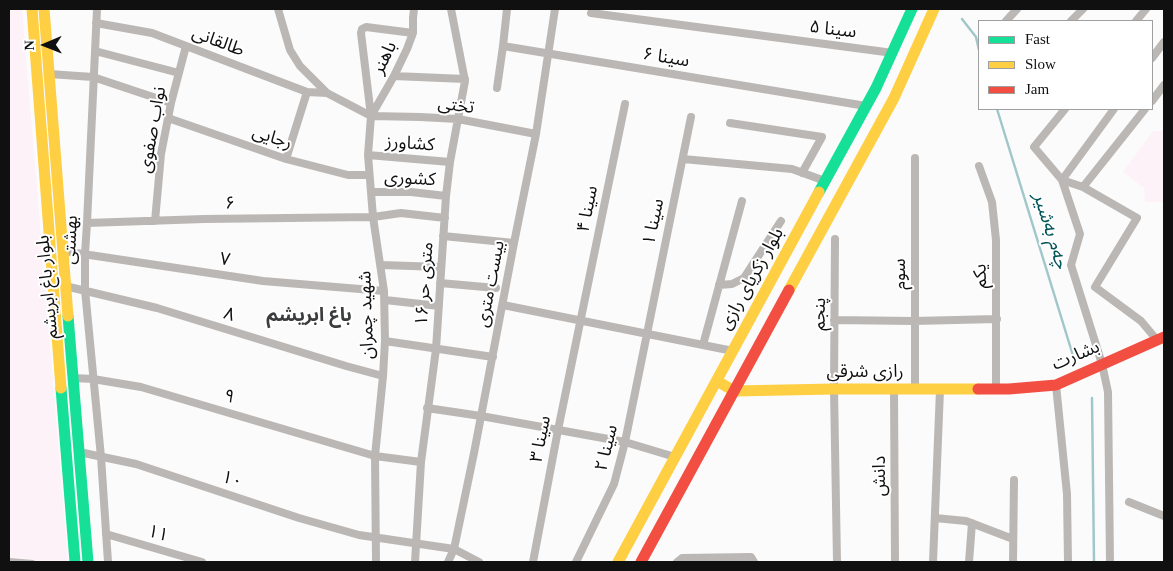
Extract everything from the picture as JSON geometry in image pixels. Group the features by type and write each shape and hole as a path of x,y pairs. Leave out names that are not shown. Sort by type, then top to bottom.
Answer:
{"main road":[{"name":"بلوار باغ ابریشم","path":"32,9 76,562"},
{"name":"بلوار باغ ابریشم","path":"44,9 88,562"},
{"name":"بلوار زکریای رازی","path":"618,562 866,106 912,9"},
{"path":"641,562 894,98 934,9"},
{"name":"بشارت","path":"996,389 1056,385 1161,339"},
{"path":"717,381 734,391"},
{"name":"رازی شرقی","path":"734,391 996,389"}],"street":[{"name":"بهشتی","path":"97,9 85,254 85,290 101,457 108,562"},
{"path":"278,9 290,50 300,66 327,93 371,116"},
{"name":"باهنر","path":"371,116 407,49 413,33 414,9"},
{"name":"۱۶ متری حر","path":"414,562 421,462 436,349 446,196 450,162 465,79 451,9"},
{"path":"497,88 508,9"},
{"name":"بیست متری","path":"448,562 454,550 493,357 536,134 555,9"},
{"path":"1007,20 1017,9"},
{"path":"1072,20 1083,9"},
{"path":"1137,20 1146,9"},
{"name":"سینا ۵","path":"591,13 893,52"},
{"name":"طالقانی","path":"96,23 152,33 306,92 327,93"},
{"path":"371,116 360,33 362,29 366,27 413,33"},
{"path":"1153,57 1164,42"},
{"name":"نواب صفوی","path":"155,221 161,154 171,103 186,46"},
{"name":"سینا ۶","path":"503,46 866,106"},
{"path":"95,51 179,73"},
{"path":"49,74 93,77 171,103"},
{"path":"394,76 465,79"},
{"path":"1153,99 1164,85"},
{"path":"286,159 306,92"},
{"name":"سینا ۴","path":"581,321 625,104"},
{"path":"1064,110 1034,147 1062,180 1080,234 1071,264 1102,364 1108,392 1110,562"},
{"path":"1062,180 1113,110"},
{"path":"1083,188 1144,110"},
{"name":"تختی","path":"371,116 420,116 458,119 536,134"},
{"name":"شهید چمران","path":"371,116 368,155 373,217 385,300 383,376 375,456 376,562"},
{"name":"۱ سینا","path":"646,334 690,117"},
{"name":"رجایی","path":"168,118 286,159 348,175 370,175"},
{"path":"730,123 822,137 802,173"},
{"name":"کشاورز","path":"368,155 450,162"},
{"name":"سوم","path":"915,158 915,390"},
{"path":"683,159 792,169 826,181"},
{"name":"یکم","path":"979,166 992,202 996,240 996,389"},
{"path":"1062,180 1083,188 1137,218 1095,287 1142,321 1161,339"},
{"name":"کشوری","path":"371,192 411,192 446,196"},
{"path":"703,345 742,201"},
{"name":"۶","path":"87,223 373,217 401,213 445,218"},
{"path":"720,285 732,284 744,278 781,221"},
{"path":"443,236 514,243"},
{"name":"پنجم","path":"835,239 834,389 837,562"},
{"name":"۷","path":"63,251 263,281 384,291"},
{"path":"381,265 441,267"},
{"path":"440,283 496,288"},
{"name":"۸","path":"65,286 157,308 383,376"},
{"path":"385,300 439,306"},
{"path":"503,305 733,351"},
{"path":"834,320 997,319"},
{"name":"سینا ۳","path":"533,562 581,321"},
{"name":"سینا ۲","path":"576,562 614,484 625,442 646,334"},
{"path":"385,341 493,357"},
{"name":"۹","path":"73,378 93,378 141,387 375,456 421,462"},
{"path":"1056,385 1067,494 1068,562"},
{"name":"دانش","path":"894,390 895,562"},
{"path":"933,562 940,390"},
{"path":"427,408 625,442 675,457"},
{"name":"۱۰","path":"79,452 136,464 299,518 359,535 454,550 479,562"},
{"path":"1013,562 1014,480"},
{"path":"1129,502 1164,516"},
{"path":"935,518 966,521 1014,539"},
{"path":"969,562 972,523"},
{"name":"۱۱","path":"106,534 202,562"},
{"path":"677,562 682,558 751,557 754,562"}],"lane":[{"path":"9,560 32,562"}],"shaded area":[{"path":"9,9 22,9 68,562 9,562"},
{"path":"1153,131 1164,131 1164,202 1145,202 1144,188 1123,172"}],"waterway":[{"name":"چەم بەشیر","path":"962,19 976,37 978,46"},
{"name":"چەم بەشیر","path":"997,110 1075,362"},
{"name":"چەم بەشیر","path":"1092,398 1094,562"}],"traffic: fast":[{"path":"819,192 876,88 912,9"},
{"path":"68,316 88,562"},
{"path":"61,388 75,562"}],"traffic: slow":[{"path":"32,9 61,388"},
{"path":"44,9 68,316"},
{"path":"789,290 894,98 934,9"},
{"path":"618,562 819,192"},
{"path":"717,381 734,391 978,389"}],"traffic: jam":[{"path":"641,562 789,290"},
{"path":"978,389 1009,389 1056,385 1164,337"}],"district":[{"name":"باغ ابریشم","path":"309,316"}]}
